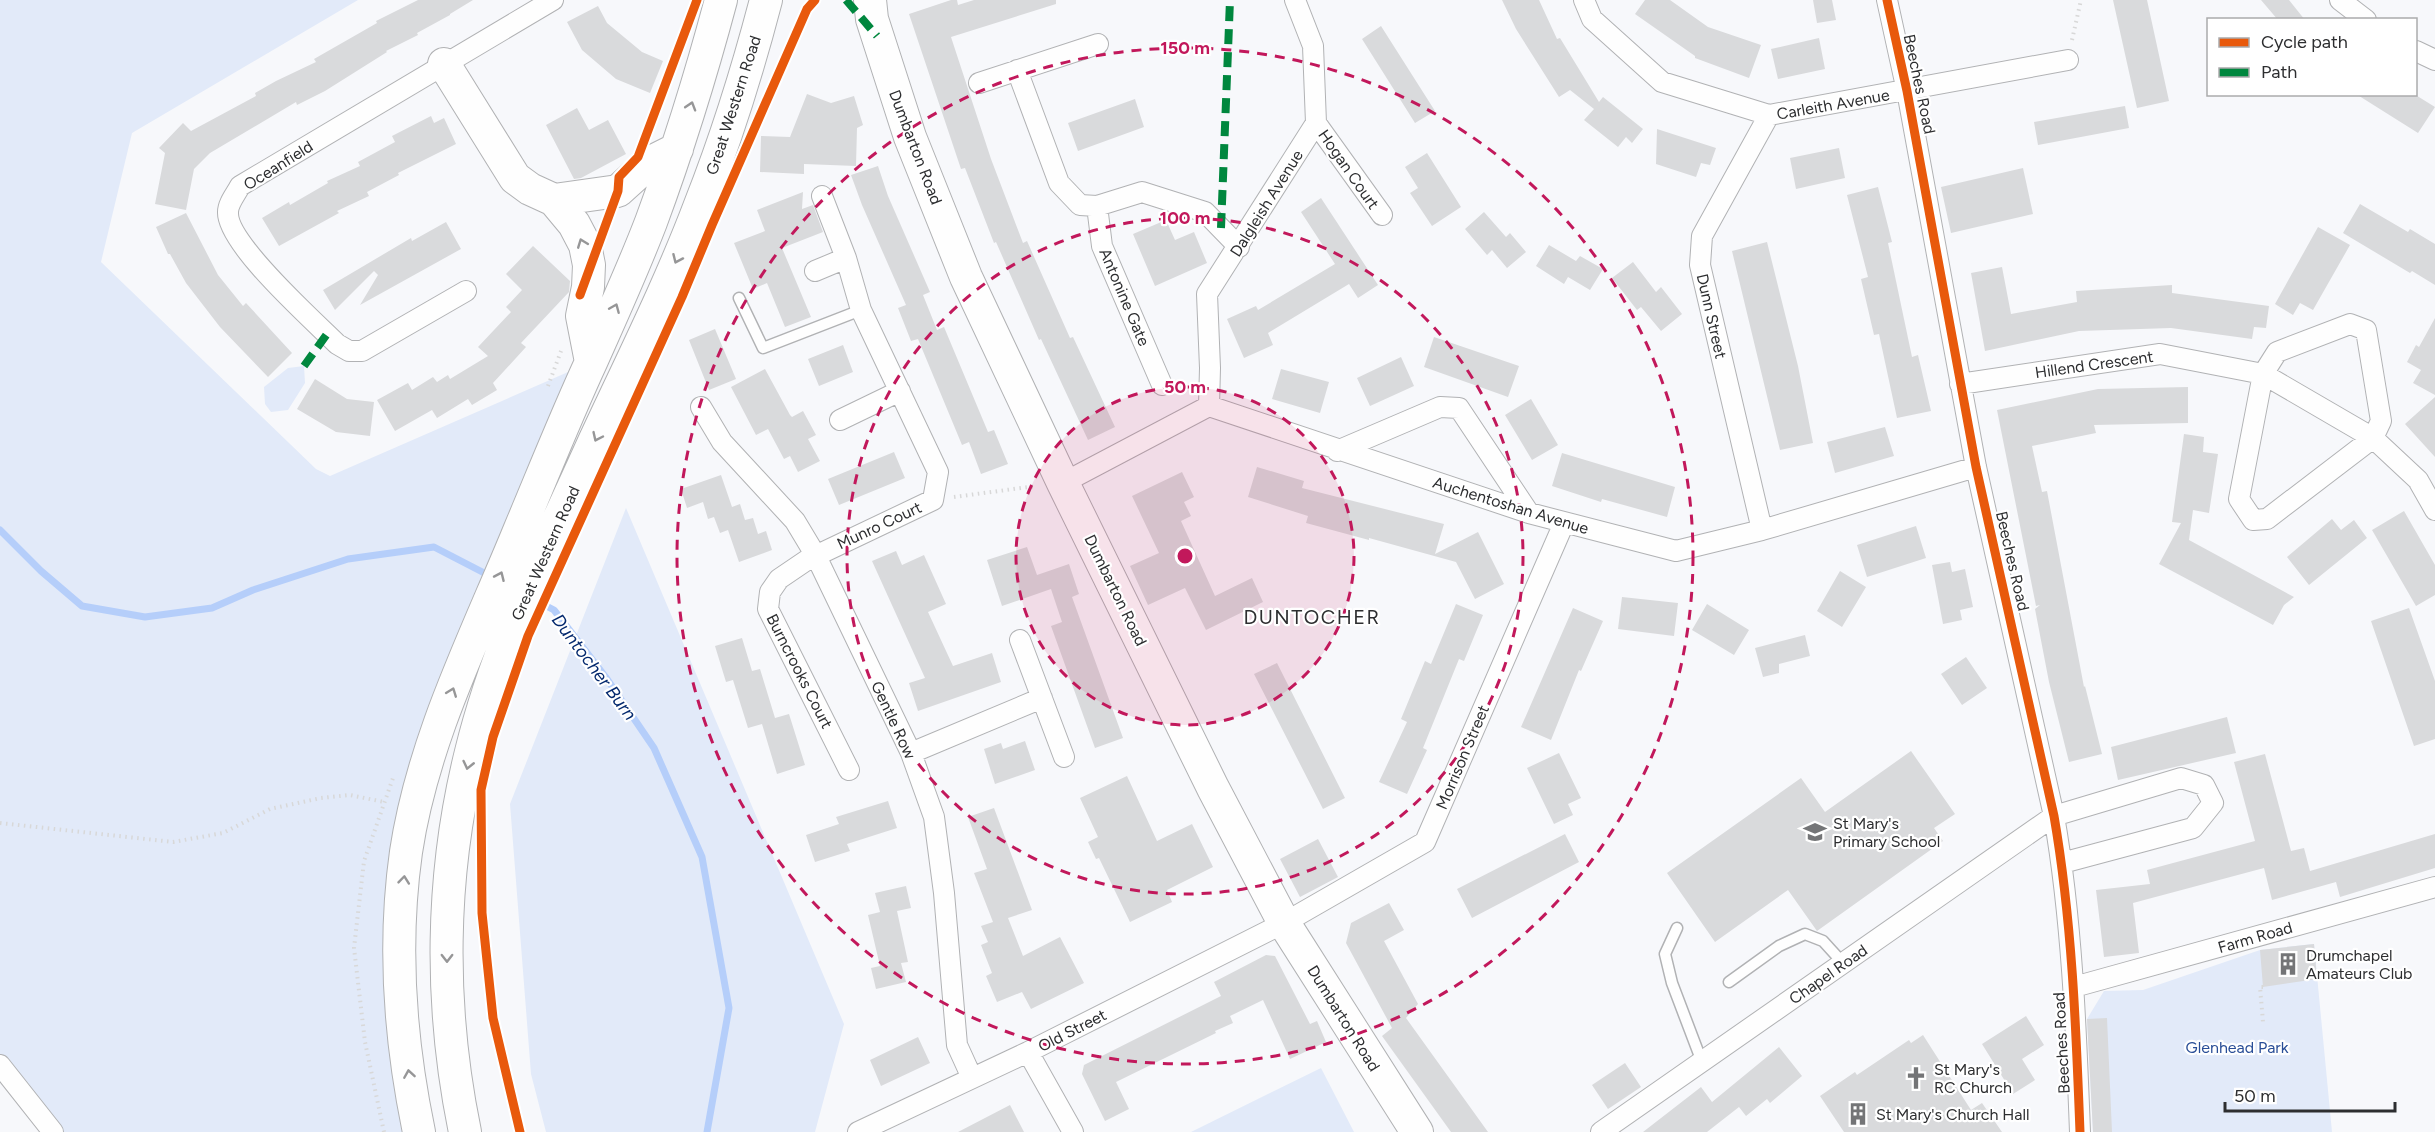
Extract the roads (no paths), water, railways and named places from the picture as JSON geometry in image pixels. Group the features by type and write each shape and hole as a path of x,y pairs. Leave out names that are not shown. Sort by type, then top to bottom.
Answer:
{"main road":[{"name":"Great Western Road","path":"419,1132 408,1069 402,1013 402,902 406,851 418,795 434,738 480,619 650,225 677,149 721,0"},
{"name":"Great Western Road","path":"465,1132 456,1081 447,978 446,929 455,829 471,750 488,693 512,629 700,205 766,0"},
{"path":"750,54 790,0"},
{"name":"Dumbarton Road","path":"868,6 910,137 966,277 1063,483 1213,788 1284,923 1417,1132"},
{"path":"444,64 515,178 530,189 554,200 574,224 589,265 588,287 582,316 591,362"},
{"path":"554,200 618,191 649,163 677,149"}],"street":[{"name":"Oceanfield","path":"466,291 362,351 349,351 337,344 268,276 233,229 228,212 232,199 240,186 553,0"},
{"path":"1295,0 1313,46 1316,123"},
{"name":"Carleith Avenue","path":"1584,0 1592,19 1662,82 1769,115 2068,60"},
{"name":"Beeches Road","path":"1887,0 1907,91 1976,467 2054,816 2062,863 2074,987 2080,1132"},
{"path":"2340,0 2363,18"},
{"path":"979,83 1098,44"},
{"path":"2417,52 2435,60"},
{"path":"1017,70 1059,183 1080,205 1097,206 1142,192 1205,212 1239,247"},
{"name":"Dunn Street","path":"1762,530 1701,265 1702,236 1769,115"},
{"name":"Hogan Court","path":"1316,123 1382,215"},
{"name":"Dalgleish Avenue","path":"1209,406 1208,294 1316,123"},
{"name":"Munro Court","path":"816,556 933,500 938,472 861,310 846,258 822,196"},
{"name":"Antonine Gate","path":"1097,206 1102,246 1162,385"},
{"path":"815,271 846,258"},
{"path":"2350,324 2366,330 2381,421 2373,438 2267,519 2253,520 2239,499 2263,374 2277,352 2350,324"},
{"name":"Hillend Crescent","path":"1960,384 2160,354 2263,374 2373,438 2418,480 2435,510"},
{"path":"840,420 900,391"},
{"path":"1063,483 1209,406"},
{"name":"Auchentoshan Avenue","path":"1209,406 1337,451 1528,513 1676,550 1762,530 1976,467"},
{"path":"1337,451 1440,406 1459,408 1528,513"},
{"name":"Gentle Row","path":"701,407 722,442 795,521 816,556 910,753 934,817 944,893 957,1044 972,1078"},
{"name":"Morrison Street","path":"1284,923 1425,842 1564,523"},
{"name":"Burncrooks Court","path":"816,556 779,579 770,592 768,609 849,770"},
{"path":"1020,640 1064,757"},
{"path":"910,753 1042,698"},
{"name":"Chapel Road","path":"1601,1132 2054,816 2181,778 2204,785 2213,803 2193,828 2062,863"},
{"name":"Farm Road","path":"2074,987 2435,887"},
{"name":"Old Street","path":"858,1132 1028,1052 1284,923"},
{"path":"1028,1052 1073,1132"},
{"path":"0,1065 53,1132"}],"lane":[{"path":"739,298 763,348 861,310"},
{"path":"1677,928 1665,954 1672,983 1702,1062"},
{"path":"1729,982 1779,946 1805,934 1823,941 1843,963"}],"waterway":[{"name":"Duntocher Burn","path":"0,530 41,571 82,606 145,617 212,608 253,590 348,559 434,547 492,577"},
{"name":"Duntocher Burn","path":"533,599 554,610 607,679 654,748 702,857 729,1008 707,1132"}],"place":[{"name":"St Mary's Primary School","path":"1815,832"},
{"name":"Drumchapel Amateurs Club","path":"2288,964"},
{"name":"St Mary's RC Church","path":"1916,1078"},
{"name":"St Mary's Church Hall","path":"1858,1114"}],"district":[{"name":"DUNTOCHER","path":"1312,617"}],"park label":[{"name":"Glenhead Park","path":"2237,1047"}]}
